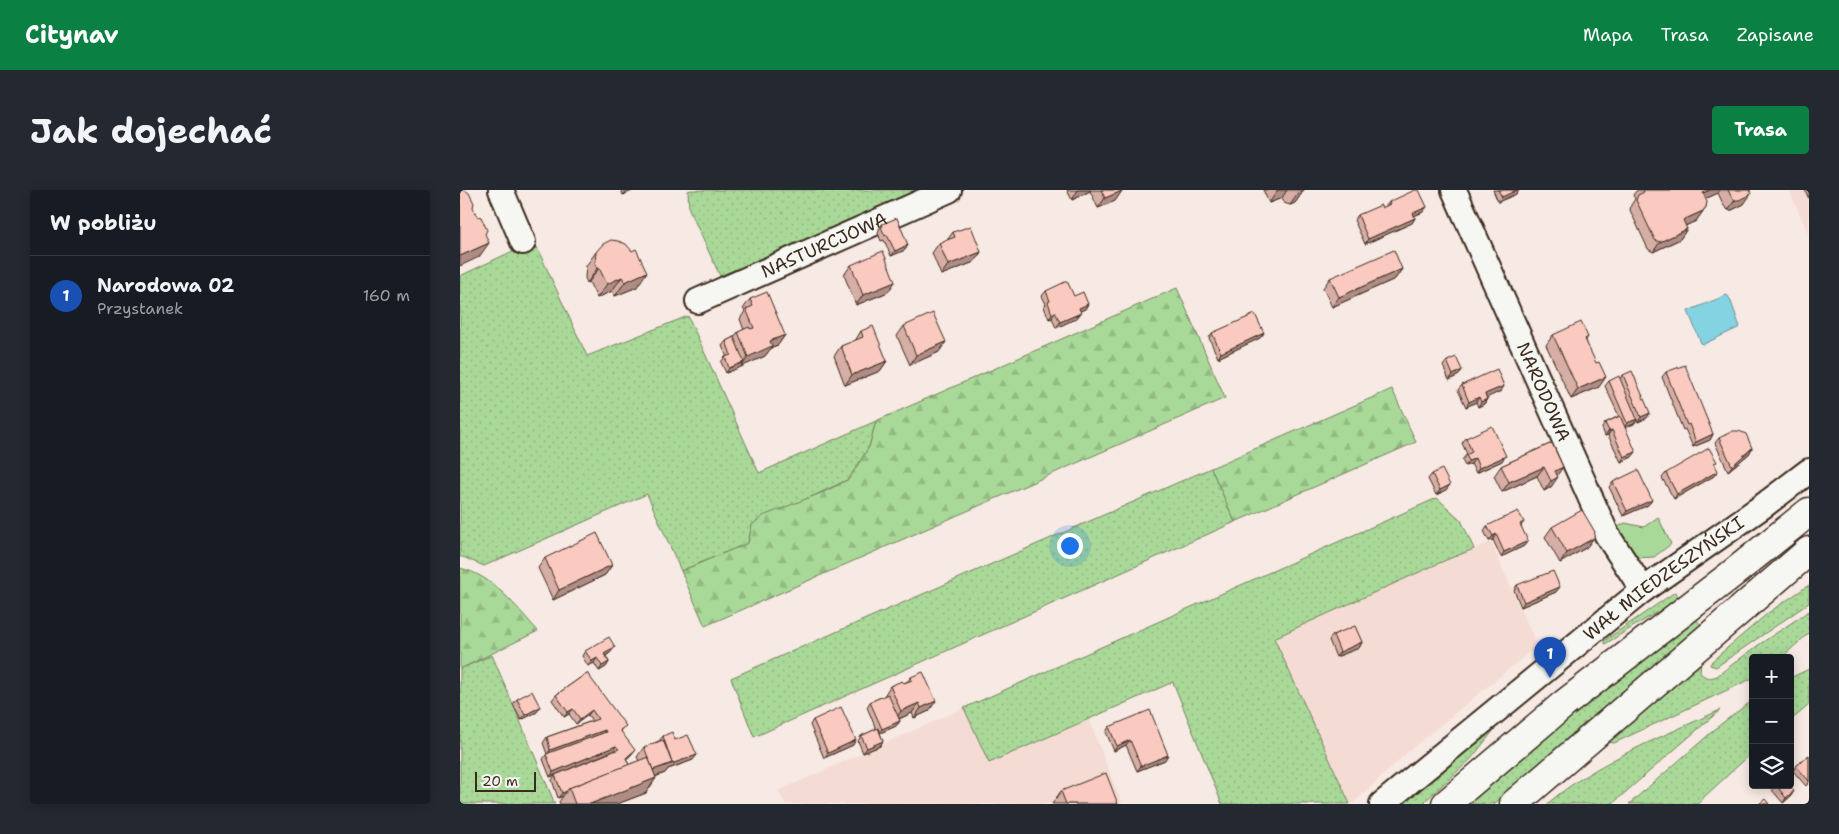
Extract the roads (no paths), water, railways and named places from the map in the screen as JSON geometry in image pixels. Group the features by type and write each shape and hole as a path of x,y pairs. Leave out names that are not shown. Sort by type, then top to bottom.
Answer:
{"main road":[{"name":"WAŁ MIEDZESZYŃSKI","path":"1446,804 1564,704 1809,512"},
{"path":"1514,804 1809,551"}],"street":[{"path":"501,190 523,242"},
{"name":"NASTURCJOWA","path":"698,301 949,190"},
{"name":"NARODOWA","path":"1454,190 1607,535 1643,590"},
{"name":"WAŁ MIEDZESZYŃSKI","path":"1382,804 1643,590 1763,506 1809,471"}],"water":[{"path":"1727,295 1740,327 1704,344 1701,343 1688,311"}],"place":[{"name":"Narodowa 02","path":"1550,678"}]}
